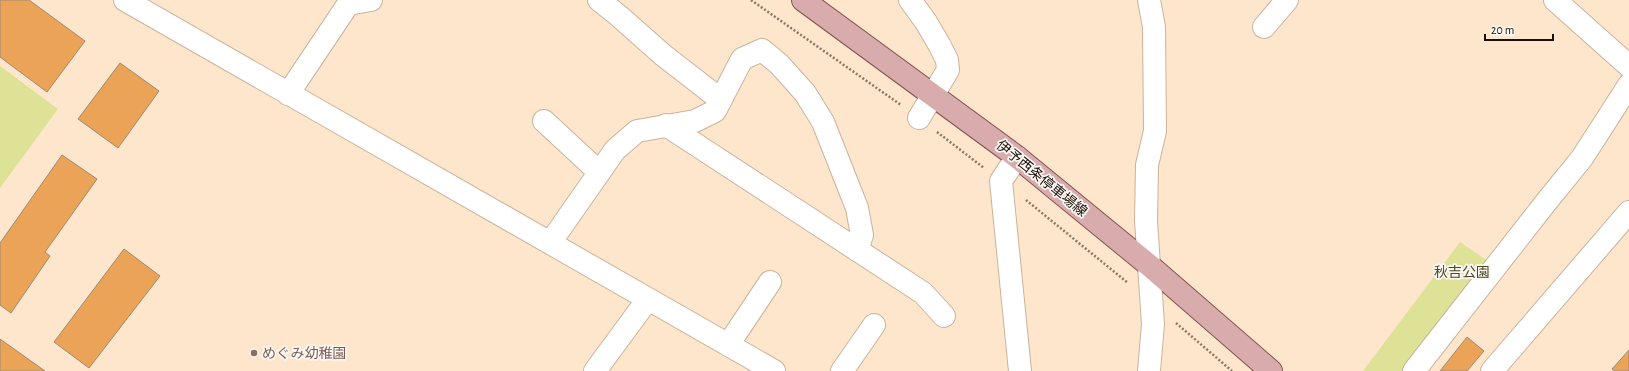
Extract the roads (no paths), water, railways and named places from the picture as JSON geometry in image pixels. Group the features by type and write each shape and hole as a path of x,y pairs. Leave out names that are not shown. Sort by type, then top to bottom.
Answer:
{"main road":[{"name":"伊予西条停車場線","path":"803,0 1017,157 1150,266 1271,371"}],"street":[{"path":"125,0 774,371"},
{"path":"288,94 349,2 371,0"},
{"path":"599,0 663,56 721,100"},
{"path":"910,0 926,22 947,60 948,70 919,118"},
{"path":"1149,371 1153,324 1146,221 1147,165 1155,131 1154,26 1150,0"},
{"path":"1264,27 1287,0"},
{"path":"1555,0 1629,66"},
{"path":"550,243 615,150 637,131 695,121 715,111 742,59 762,50 779,64 805,93 823,122 857,208 862,235 857,250"},
{"path":"1414,371 1582,158 1629,85"},
{"path":"544,121 600,172"},
{"path":"666,125 924,293 944,316"},
{"path":"1017,157 1001,181 1020,371"},
{"path":"1492,371 1629,212"},
{"path":"728,345 770,282"},
{"path":"594,371 648,299"},
{"path":"842,371 874,325"}],"place":[{"name":"めぐみ幼稚園","path":"254,353"}],"park label":[{"name":"秋吉公園","path":"1462,272"}]}
